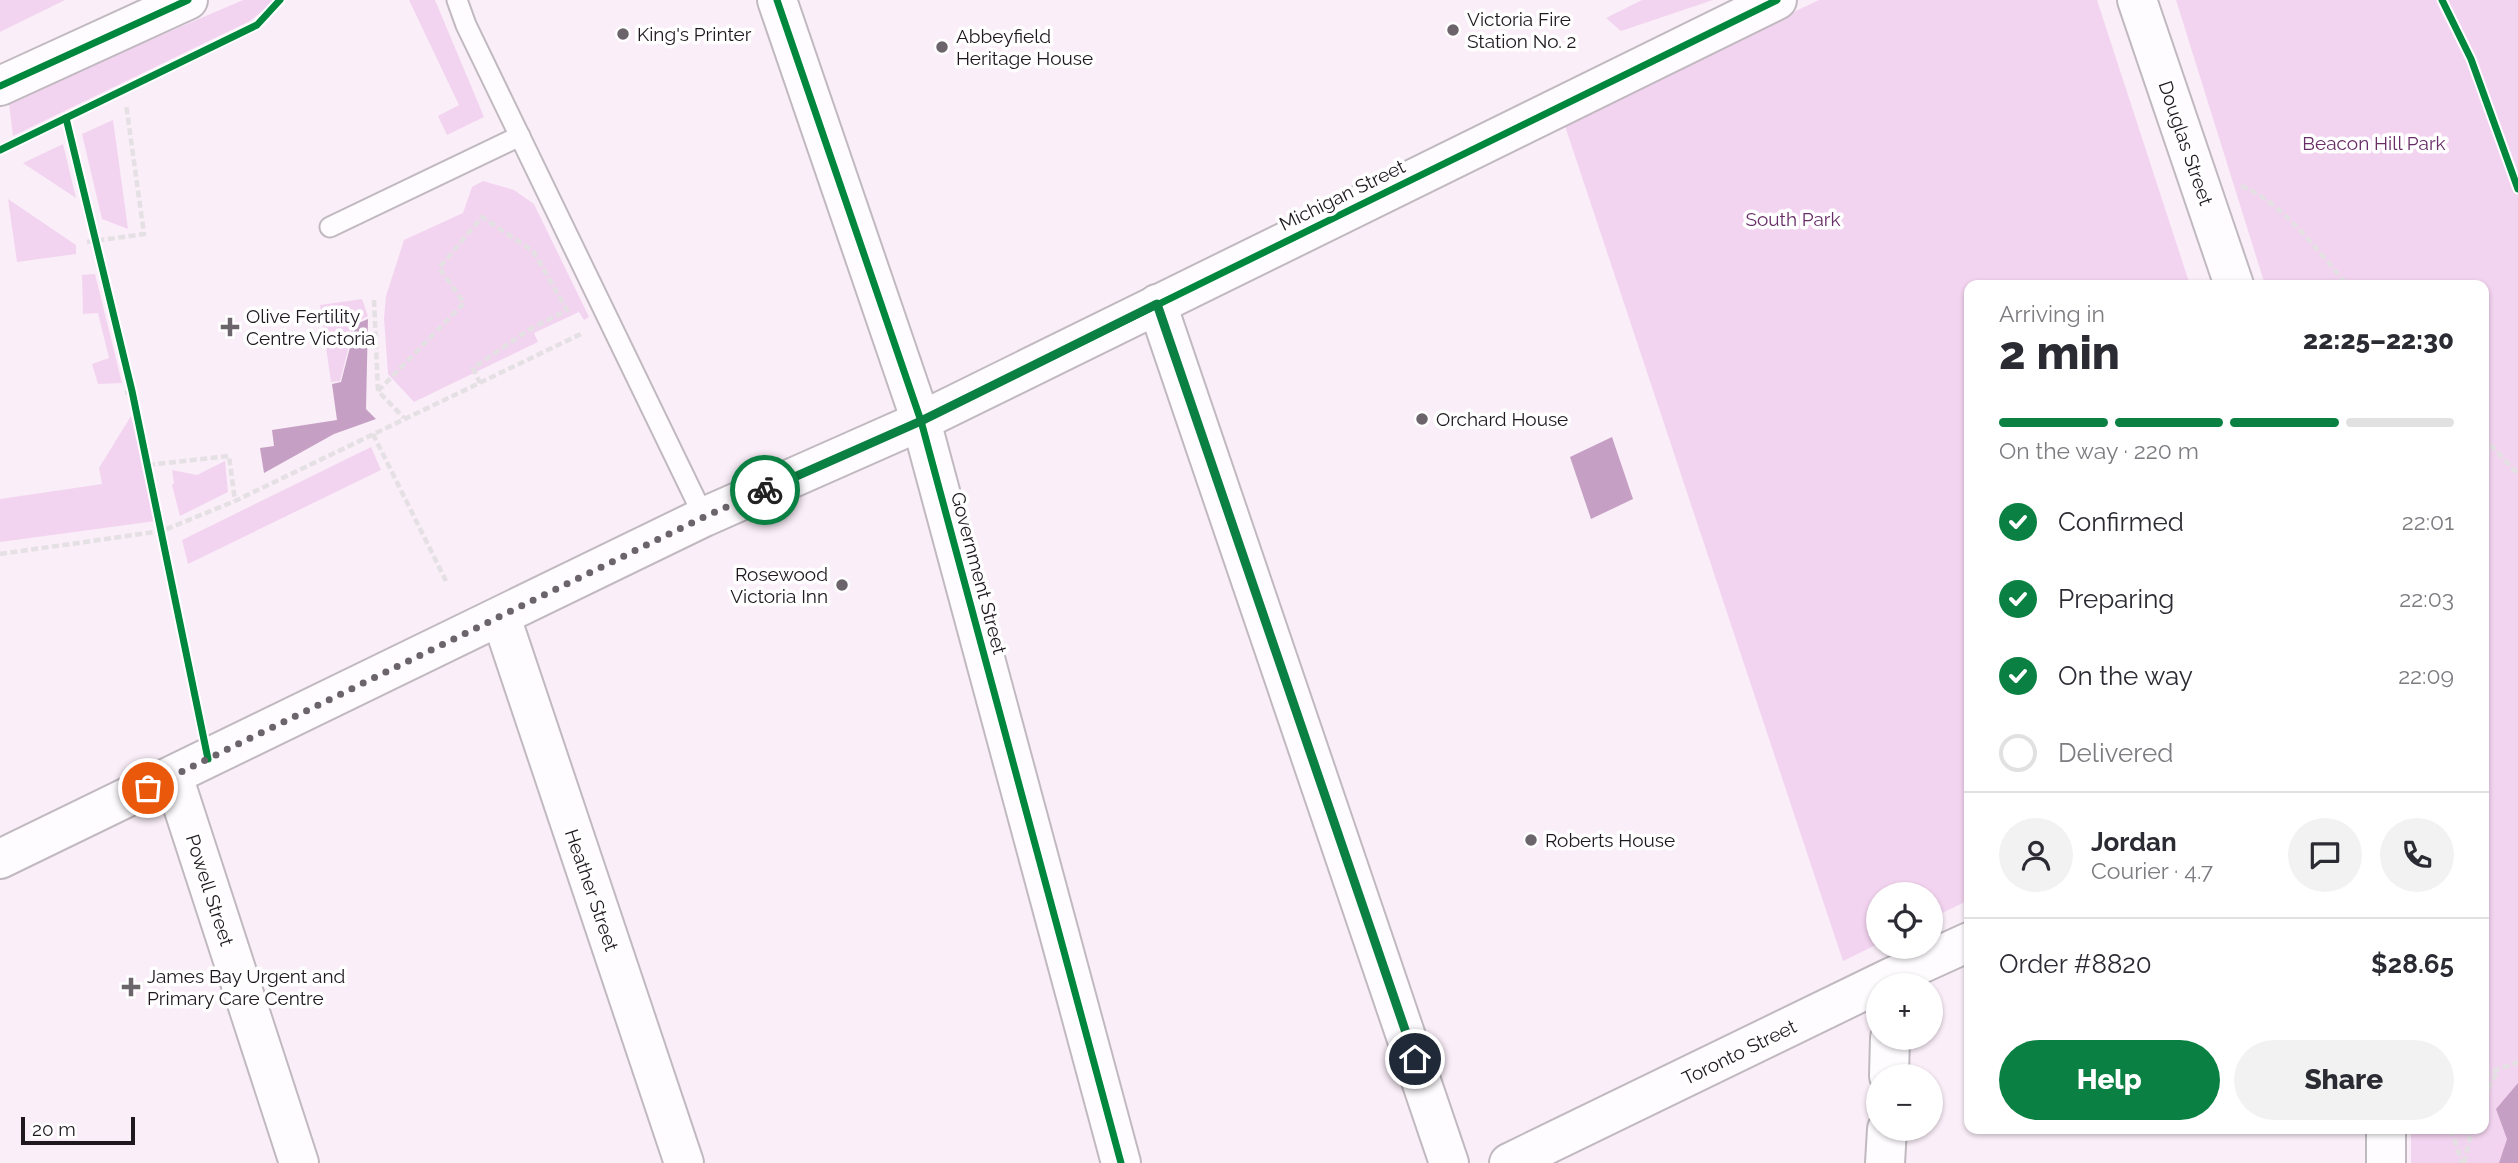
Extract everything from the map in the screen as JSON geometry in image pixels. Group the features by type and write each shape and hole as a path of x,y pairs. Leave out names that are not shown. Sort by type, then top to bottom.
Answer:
{"street":[{"path":"0,86 188,0"},
{"name":"Government Street","path":"777,0 921,421 1121,1163"},
{"name":"Michigan Street","path":"0,859 704,517 921,421 1777,0"},
{"name":"Douglas Street","path":"2137,0 2232,280"},
{"path":"1157,304 1449,1163"},
{"name":"Heather Street","path":"501,617 684,1163"},
{"name":"Powell Street","path":"173,776 299,1163"},
{"name":"Toronto Street","path":"1908,973 1964,945"},
{"name":"Toronto Street","path":"1509,1163 1866,993"},
{"path":"2386,1134 2386,1163"},
{"path":"1885,1163 1886,1141"}],"lane":[{"path":"457,0 466,25 704,517"},
{"path":"330,227 520,136"}],"path":[{"path":"87,242 144,234 126,104"},
{"path":"2199,180 2218,178 2255,191 2304,234 2343,280"},
{"path":"378,391 464,303 439,268 482,217 533,251 567,310 530,329 473,368 480,383"},
{"path":"94,229 100,253"},
{"path":"374,300 378,391 405,419"},
{"path":"0,554 162,531 235,501 609,320"},
{"path":"129,379 128,392 135,404"},
{"path":"373,434 446,581"},
{"path":"2489,443 2518,474"},
{"path":"145,453 151,478"},
{"path":"148,465 229,456 235,501"},
{"path":"159,518 164,544"},
{"path":"2489,1074 2518,1062"},
{"path":"2489,1087 2497,1072"},
{"path":"2453,1134 2463,1163"},
{"path":"2463,1163 2471,1134"}],"green space":[{"path":"0,0 65,0 0,32"},
{"path":"243,0 276,0 250,21 13,136 9,104 73,73"},
{"path":"409,0 435,0 484,117 447,135 438,116 459,105"},
{"path":"1642,0 1713,0 1621,31 1606,18"},
{"name":"South Park","path":"1819,0 2097,0 2188,280 1964,280 1964,902 1943,913 1943,882 1866,882 1866,950 1843,961 1563,120"},
{"name":"Beacon Hill Park","path":"2176,0 2518,0 2518,1163 2411,1163 2411,1134 2489,1134 2489,280 2263,280"},
{"path":"113,120 128,229 102,219 82,134"},
{"path":"63,144 76,198 23,163"},
{"path":"483,181 514,190 534,204 589,317 584,320 579,312 534,333 538,342 414,402 388,374 384,318 386,296 404,240 463,213 472,187"},
{"path":"8,199 76,245 76,254 17,262"},
{"path":"95,274 122,383 98,384 92,364 109,358 98,313 83,314 82,275"},
{"path":"362,299 368,316 355,323 340,381 331,382 320,305"},
{"path":"131,416 156,521 0,542 0,499 102,484 99,468"},
{"path":"371,447 381,470 188,564 182,540"},
{"path":"225,461 228,492 180,516 172,485 172,470 197,475"}],"shaded area":[{"path":"368,319 366,409 376,419 334,434 264,473 260,448 274,446 272,430 337,420 332,384 341,382 356,324"},
{"path":"1612,437 1633,499 1591,519 1570,457"},
{"path":"2518,1083 2518,1163 2499,1163 2507,1139 2496,1109"}],"cycle path":[{"path":"0,86 188,0"},
{"path":"0,150 257,25 280,0"},
{"path":"777,0 921,421 1121,1163"},
{"path":"921,421 1777,0"},
{"path":"2442,0 2471,59 2518,189"},
{"path":"66,118 132,391 208,759"}],"way so far":[{"path":"148,788 704,517 765,490"}],"place":[{"name":"Victoria Fire Station No. 2","path":"1453,30"},
{"name":"King's Printer","path":"623,34"},
{"name":"Abbeyfield Heritage House","path":"942,47"},
{"name":"Olive Fertility Centre Victoria","path":"230,327"},
{"name":"Orchard House","path":"1422,419"},
{"name":"Rosewood Victoria Inn","path":"842,585"},
{"name":"Roberts House","path":"1531,840"},
{"name":"James Bay Urgent and Primary Care Centre","path":"131,987"}],"route":[{"path":"765,490 921,421 1157,304 1415,1059"}]}
